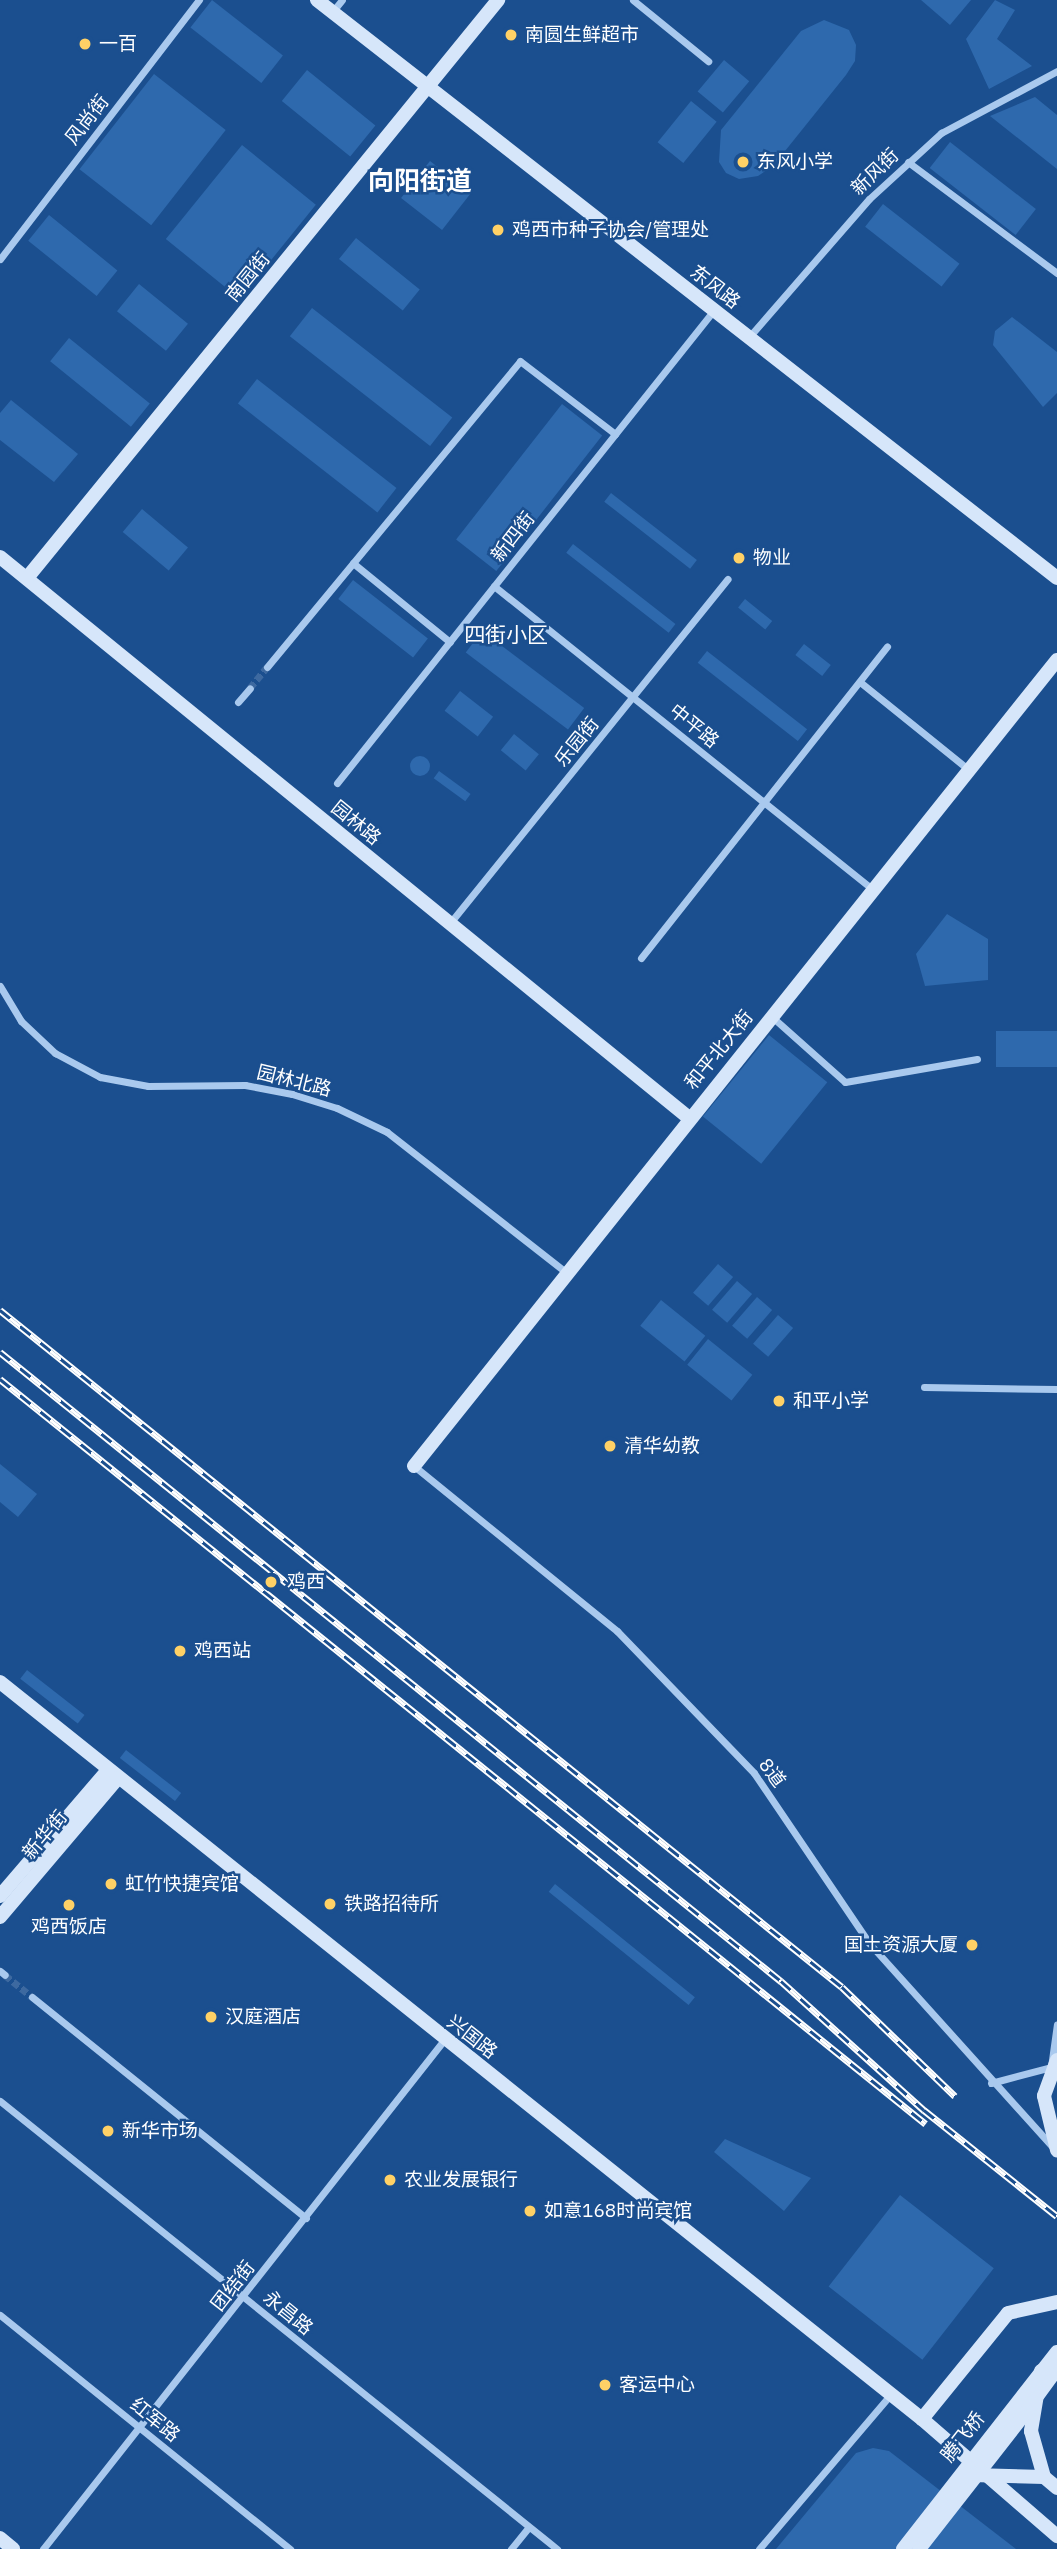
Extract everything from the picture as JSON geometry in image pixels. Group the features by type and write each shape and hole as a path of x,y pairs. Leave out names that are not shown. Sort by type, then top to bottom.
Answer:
{"street":[{"name":"风尚街","path":"0,259 199,0"},
{"name":"东风路","path":"317,0 1057,578"},
{"path":"332,12 342,0"},
{"name":"南园街","path":"27,578 498,0"},
{"path":"633,0 708,61"},
{"name":"新风街","path":"748,337 869,198 941,133 1057,71"},
{"path":"908,162 1057,273"},
{"name":"新四街","path":"337,783 714,310"},
{"path":"267,667 520,361 615,434"},
{"name":"园林路","path":"0,557 689,1118"},
{"path":"353,563 450,642"},
{"name":"乐园街","path":"449,924 728,579"},
{"name":"中平路","path":"494,586 873,890"},
{"path":"641,958 887,647"},
{"name":"和平北大街","path":"414,1466 1057,660"},
{"path":"860,682 969,770"},
{"path":"238,702 250,688"},
{"name":"园林北路","path":"0,986 21,1021 55,1053 100,1077 148,1086 245,1085 292,1094 337,1108 387,1132 567,1273"},
{"path":"771,1016 845,1082 977,1059"},
{"path":"924,1387 1057,1389"},
{"name":"8道","path":"414,1466 617,1631 754,1773 869,1944 991,2083 1055,2149"},
{"name":"兴国路","path":"0,1682 444,2040 922,2419 1053,2532"},
{"name":"新华街","path":"0,1896 113,1774"},
{"name":"新华街","path":"0,1917 113,1774"},
{"path":"32,1997 306,2218"},
{"path":"1055,2149 1044,2095 1054,2063 1057,2024"},
{"name":"团结街","path":"43,2549 244,2298 444,2040"},
{"path":"991,2083 1054,2063"},
{"name":"永昌路","path":"0,2101 557,2549"},
{"path":"922,2419 1008,2313 1057,2302"},
{"name":"红军路","path":"0,2315 290,2549"},
{"name":"腾飞桥","path":"903,2549 955,2477 1057,2352"},
{"name":"腾飞桥","path":"919,2549 1057,2370"},
{"path":"1041,2371 1031,2431 1044,2477 1057,2488"},
{"path":"759,2549 890,2395"},
{"path":"955,2477 976,2474 1044,2477"},
{"path":"511,2549 529,2527"},
{"path":"0,2538 13,2549"}],"shaded area":[{"path":"212,0 283,55 261,83 190,28"},
{"path":"921,0 971,0 950,25"},
{"path":"995,0 1015,10 997,39 1032,66 989,89 966,39"},
{"path":"824,20 849,30 856,45 855,61 773,166 758,176 739,179 726,173 719,162 721,130 801,31"},
{"path":"724,60 749,81 723,113 698,91"},
{"path":"307,70 375,125 350,156 282,101"},
{"path":"154,74 226,130 151,225 80,169"},
{"path":"1035,97 1057,115 1057,169 990,116"},
{"path":"691,101 717,122 683,163 658,142"},
{"path":"950,142 1036,209 1016,235 930,168"},
{"path":"242,145 316,205 240,299 166,239"},
{"path":"430,161 471,193 442,230 401,198"},
{"path":"883,204 959,264 942,287 865,227"},
{"path":"49,215 117,270 97,296 28,241"},
{"path":"356,238 420,290 403,311 339,259"},
{"path":"139,284 188,324 166,351 117,311"},
{"path":"312,308 452,418 430,446 290,336"},
{"path":"1012,317 1057,352 1057,393 1043,407 993,345 995,331"},
{"path":"69,338 150,403 131,427 50,361"},
{"path":"257,379 396,488 377,512 238,403"},
{"path":"11,400 78,454 54,482 0,440 0,413"},
{"path":"562,404 602,435 496,571 456,540"},
{"path":"611,493 697,560 690,569 604,502"},
{"path":"142,509 188,548 169,571 123,532"},
{"path":"573,544 675,624 669,633 566,553"},
{"path":"353,580 428,638 413,657 338,599"},
{"path":"745,599 772,621 765,630 738,608"},
{"path":"482,631 584,708 568,730 466,653"},
{"path":"804,644 831,665 822,676 795,655"},
{"path":"707,651 807,729 798,741 698,663"},
{"path":"460,691 493,717 478,737 445,711"},
{"path":"514,734 539,754 526,770 501,750"},
{"path":"416,756 424,756 430,766 424,776 416,776 410,770 410,762"},
{"path":"439,771 471,794 465,801 434,778"},
{"path":"947,914 988,939 988,980 925,986 916,954"},
{"path":"996,1031 1057,1031 1057,1067 996,1067"},
{"path":"769,1035 827,1082 761,1164 703,1117"},
{"path":"718,1264 733,1277 708,1306 693,1293"},
{"path":"737,1281 752,1294 727,1323 712,1310"},
{"path":"757,1297 772,1310 747,1339 732,1326"},
{"path":"661,1300 705,1336 685,1362 640,1326"},
{"path":"778,1315 793,1328 768,1357 753,1344"},
{"path":"708,1339 752,1375 732,1401 687,1365"},
{"path":"0,1464 37,1494 18,1517 0,1502"},
{"path":"27,1670 85,1715 78,1724 20,1679"},
{"path":"126,1750 181,1793 175,1801 120,1758"},
{"path":"555,1884 695,1997 689,2005 549,1892"},
{"path":"725,2139 811,2178 784,2211 714,2152"},
{"path":"900,2195 994,2268 922,2360 829,2286"},
{"path":"873,2448 889,2451 1016,2549 776,2549 856,2453"}],"tunnel":[{"path":"250,688 267,667"},
{"path":"5,1975 32,1997"}],"railway":[{"path":"0,1310 842,1987 955,2096"},
{"path":"0,1352 781,1981 924,2110 1057,2216"},
{"path":"0,1379 926,2124"}],"place":[{"name":"南圆生鲜超市","path":"511,35"},
{"name":"一百","path":"85,44"},
{"name":"东风小学","path":"743,162"},
{"name":"鸡西市种子协会/管理处","path":"498,230"},
{"name":"物业","path":"739,558"},
{"name":"和平小学","path":"779,1401"},
{"name":"清华幼教","path":"610,1446"},
{"name":"鸡西","path":"271,1582"},
{"name":"鸡西站","path":"180,1651"},
{"name":"虹竹快捷宾馆","path":"111,1884"},
{"name":"铁路招待所","path":"330,1904"},
{"name":"鸡西饭店","path":"69,1905"},
{"name":"国土资源大厦","path":"972,1945"},
{"name":"汉庭酒店","path":"211,2017"},
{"name":"新华市场","path":"108,2131"},
{"name":"农业发展银行","path":"390,2180"},
{"name":"如意168时尚宾馆","path":"530,2211"},
{"name":"客运中心","path":"605,2385"}],"district":[{"name":"向阳街道","path":"420,181"},
{"name":"四街小区","path":"506,634"}]}
